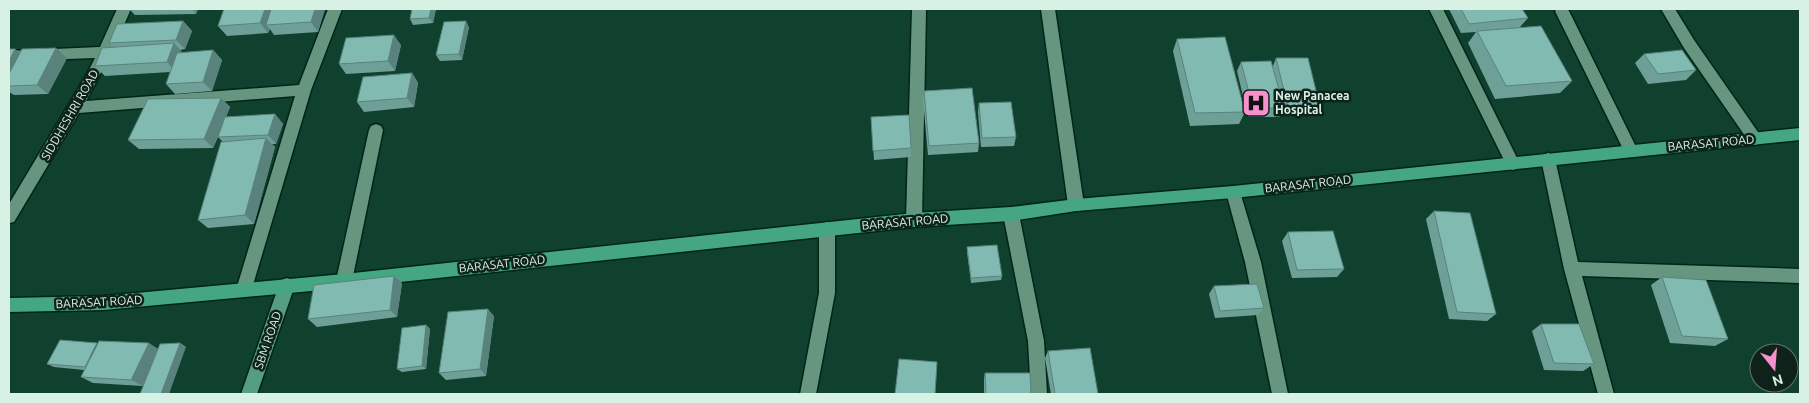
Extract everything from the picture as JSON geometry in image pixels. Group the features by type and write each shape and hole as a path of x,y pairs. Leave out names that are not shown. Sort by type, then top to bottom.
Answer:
{"main road":[{"name":"BARASAT ROAD","path":"9,305 103,303 344,281 914,220 1011,214 1076,205 1233,192 1800,134"}],"street":[{"name":"SIDDHESHRI ROAD","path":"9,217 76,107 105,52 124,9"},
{"path":"244,290 304,90 335,9"},
{"path":"914,220 920,9"},
{"path":"1048,9 1076,205"},
{"path":"1436,9 1513,164"},
{"path":"1668,9 1689,44 1754,139"},
{"path":"1562,11 1631,151"},
{"path":"9,56 105,52"},
{"path":"76,107 304,90"},
{"path":"344,281 376,130"},
{"path":"1548,159 1572,269 1606,394"},
{"path":"1233,192 1253,262 1280,394"},
{"path":"1011,214 1036,341 1039,394"},
{"path":"808,394 827,293 827,229"},
{"path":"1572,269 1800,276"},
{"name":"SBM ROAD","path":"249,394 287,285"}],"building":[{"path":"224,9 265,9 260,23 218,26"},
{"path":"271,9 315,9 311,22 266,25"},
{"path":"412,9 431,9 429,18 410,19"},
{"path":"1461,9 1522,9 1528,18 1469,24"},
{"path":"183,21 176,40 109,43 117,24"},
{"path":"466,21 459,54 436,55 444,22"},
{"path":"1541,26 1572,81 1506,86 1477,31"},
{"path":"394,35 388,61 339,64 346,38"},
{"path":"1225,37 1245,112 1195,113 1177,39"},
{"path":"174,43 167,62 95,66 102,48"},
{"path":"56,48 37,85 9,86 9,74 22,49"},
{"path":"9,49 15,49 9,61"},
{"path":"213,50 203,82 166,84 177,53"},
{"path":"1682,50 1696,70 1658,74 1644,54"},
{"path":"1276,58 1308,58 1320,107 1288,107"},
{"path":"1271,61 1284,108 1253,108 1241,62"},
{"path":"412,73 407,98 357,102 363,77"},
{"path":"972,88 979,143 929,146 924,91"},
{"path":"221,98 204,139 128,140 148,99"},
{"path":"1011,102 1016,137 982,138 979,103"},
{"path":"275,114 268,135 218,137 225,117"},
{"path":"909,115 911,148 873,151 871,117"},
{"path":"266,138 245,215 198,220 221,142"},
{"path":"1434,211 1470,213 1496,314 1457,312"},
{"path":"1333,231 1344,269 1297,270 1288,232"},
{"path":"997,245 1002,276 971,278 967,247"},
{"path":"394,276 390,310 308,319 314,285"},
{"path":"1662,277 1706,280 1728,339 1682,336"},
{"path":"1257,284 1264,308 1220,311 1214,286"},
{"path":"488,309 480,369 439,373 448,312"},
{"path":"1541,324 1579,324 1594,364 1554,363"},
{"path":"426,325 422,366 397,369 402,328"},
{"path":"60,340 97,343 85,367 47,364"},
{"path":"99,341 149,343 131,380 81,377"},
{"path":"180,343 161,394 140,394 160,344"},
{"path":"1090,348 1098,394 1055,394 1048,351"},
{"path":"899,359 937,362 935,394 895,394"},
{"path":"985,373 1030,373 1031,394 986,394"}],"place":[{"name":"New Panacea Hospital","path":"1256,103"}]}
